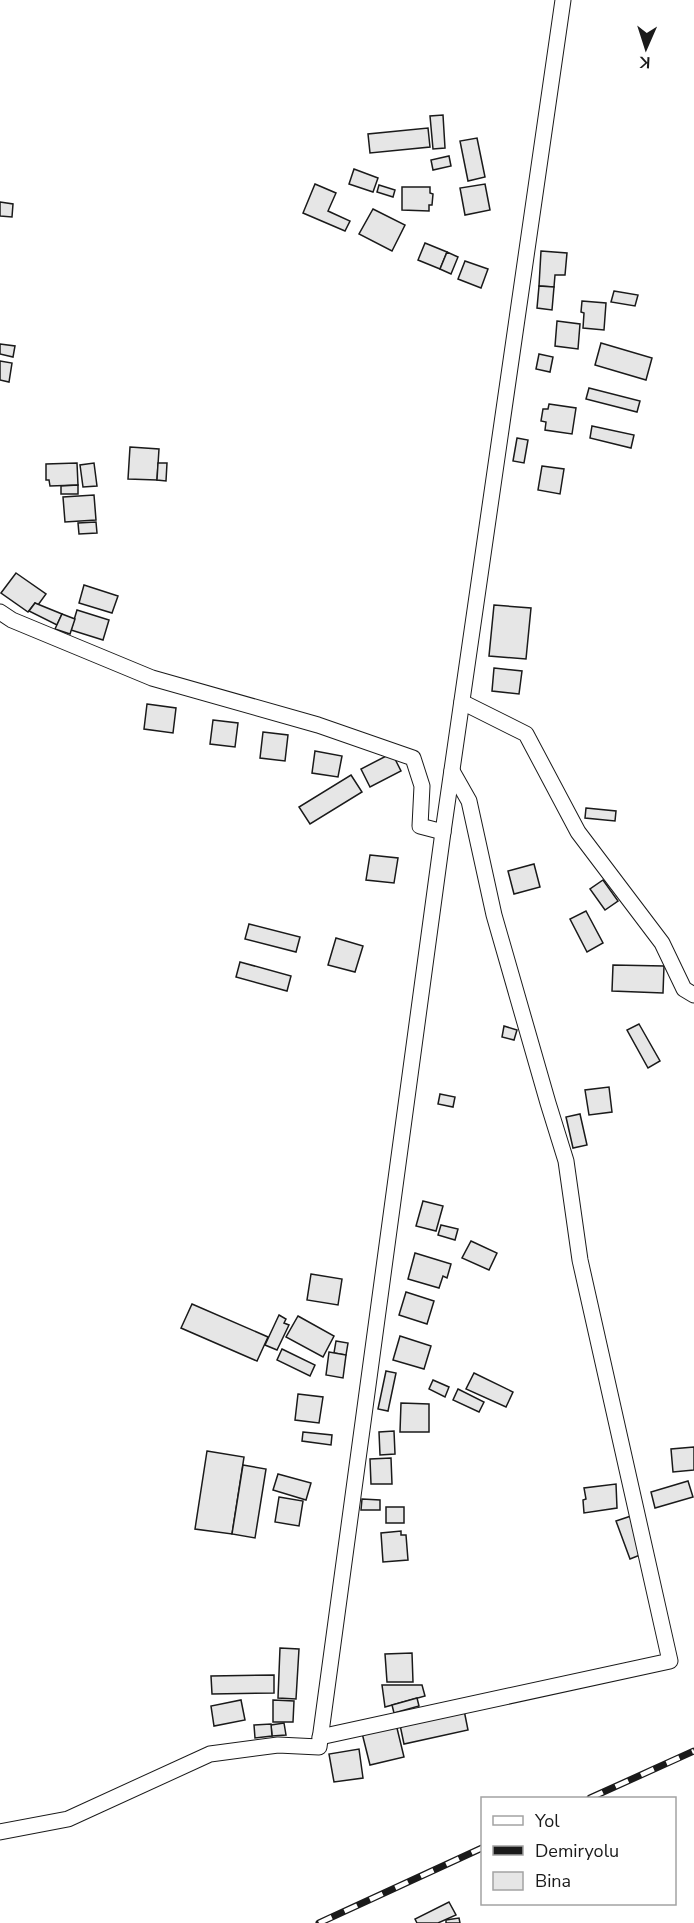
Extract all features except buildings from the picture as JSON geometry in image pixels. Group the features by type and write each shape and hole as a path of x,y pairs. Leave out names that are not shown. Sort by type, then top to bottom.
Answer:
{"street":[{"path":"319,1742 443,832 563,0"},
{"path":"0,612 12,620 152,678 318,725 413,758 422,786 420,826 443,832"},
{"path":"462,702 526,734 578,832 662,943 684,988 694,995"},
{"path":"0,1832 68,1819 210,1754 319,1742 670,1661 580,1260 566,1161 494,915 469,801 452,771"}],"railway":[{"path":"592,1797 694,1751"},
{"path":"319,1923 481,1848"}]}
